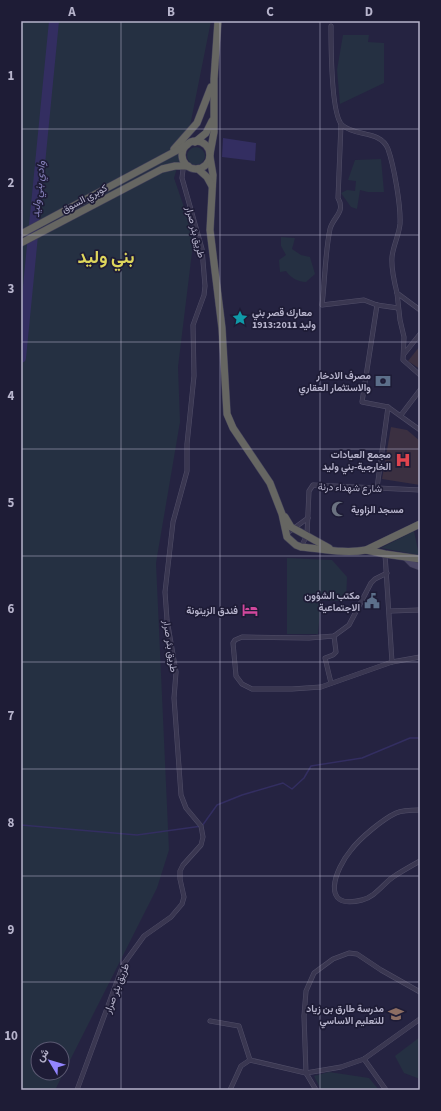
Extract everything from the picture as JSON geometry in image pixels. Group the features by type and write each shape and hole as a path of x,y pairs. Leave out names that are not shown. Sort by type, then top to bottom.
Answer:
{"highway":[{"path":"198,169 206,165 210,156 214,132 214,79 218,21"},
{"path":"164,158 180,144 197,122 207,100 214,79"},
{"path":"164,158 195,142 206,132 213,117"},
{"path":"195,142 204,144 210,156 213,169 210,230 222,328 227,414 233,428 270,483 282,514 286,534 293,543 301,546 336,551 357,552 366,550 420,524"},
{"path":"187,145 183,152 185,164 198,169 207,176 212,186"},
{"name":"كوبري السوق","path":"21,234 164,158"},
{"name":"كوبري السوق","path":"21,243 156,172 169,167 185,164"},
{"path":"282,514 294,529 307,535 323,546 336,551"},
{"path":"366,550 420,559"}],"main road":[{"path":"405,557 412,564 420,567"}],"street":[{"path":"330,26 335,110 341,124 338,198 342,204 341,210 330,228 322,305 364,300 377,306 398,308"},
{"path":"341,124 350,130 375,136 383,141 388,148 400,224 392,257 398,308 404,336 403,360 420,375"},
{"name":"طريق بئر صرار","path":"77,1090 102,1026 123,965 144,936 178,911 184,897 180,872 183,865 201,845 203,836 202,826 186,808 181,795 174,698 176,672 167,620 165,592 173,522 187,471 187,444 194,376 193,325 205,286 202,249 184,185 185,164"},
{"path":"397,293 420,310"},
{"path":"377,306 362,402 388,407 420,430"},
{"path":"403,354 420,334"},
{"path":"401,415 420,390"},
{"path":"377,488 388,407"},
{"name":"شارع شهداء درنة","path":"308,518 309,491 313,485 420,490"},
{"path":"286,534 308,518"},
{"path":"301,546 307,535 308,518"},
{"path":"385,554 390,611 392,662"},
{"path":"387,573 375,579 371,583 348,625 334,636 309,638 242,637 235,640 233,643 236,676 242,684 252,689 309,689 392,662 420,657"},
{"path":"390,611 420,610"},
{"path":"331,683 326,658 336,652 334,636"},
{"path":"419,864 393,877 372,896 362,900 344,902 337,898 333,893 333,886 345,857 361,839 396,813 420,810"},
{"path":"316,1090 306,1073 305,999 311,978 322,966 342,954 357,954 381,970 420,992"},
{"path":"230,1090 240,1066 250,1060 306,1073 341,1067 364,1059 420,1019"},
{"path":"210,1021 239,1026 250,1060"},
{"path":"364,1059 386,1090"}],"shaded area":[{"name":"وادي بني وليد","path":"21,21 211,21 190,126 174,178 194,236 178,367 180,422 156,563 169,850 157,888 70,1060 70,1041 30,1041 30,1081 60,1081 55,1090 21,1090"},
{"path":"343,35 369,35 368,42 384,43 384,83 340,104 337,70"},
{"path":"223,138 256,143 255,161 222,157"},
{"path":"192,147 200,147 205,152 203,163 200,165 192,165 187,160 187,152"},
{"path":"381,159 384,192 368,192 360,190 357,209 351,207 341,193 347,190 355,191 356,181 348,180 355,160"},
{"path":"281,237 295,238 292,249 301,255 310,257 315,274 306,282 295,279 286,271 280,272 279,260 286,255 281,246"},
{"path":"420,346 420,369 408,361"},
{"name":"مجمع العيادات الخارجية-بني وليد","path":"391,427 407,430 420,441 420,485 382,479"},
{"path":"414,531 419,555 381,548"},
{"path":"287,558 332,560 347,577 346,601 321,601 318,634 287,634"},
{"path":"420,1037 420,1079 404,1073 395,1056"},
{"path":"329,1072 369,1078 379,1090 321,1090 314,1076"}],"waterway":[{"name":"وادي بني وليد","path":"21,358 54,21"},
{"path":"21,825 137,835 202,826 217,805 242,795 283,783 292,789 304,778 311,766 362,758 410,738 420,738"}],"place":[{"name":"معارك قصر بني وليد 1913:2011","path":"240,318"},
{"name":"مصرف الادخار والاستثمار العقاري","path":"383,381"},
{"name":"مجمع العيادات الخارجية-بني وليد","path":"403,460"},
{"name":"مسجد الزاوية","path":"339,509"},
{"name":"مكتب الشؤون الاجتماعية","path":"372,601"},
{"name":"فندق الزيتونة","path":"250,610"},
{"name":"مدرسة طارق بن زياد للتعليم الاساسي","path":"396,1014"}],"district":[{"name":"بني وليد","path":"106,257"}]}
